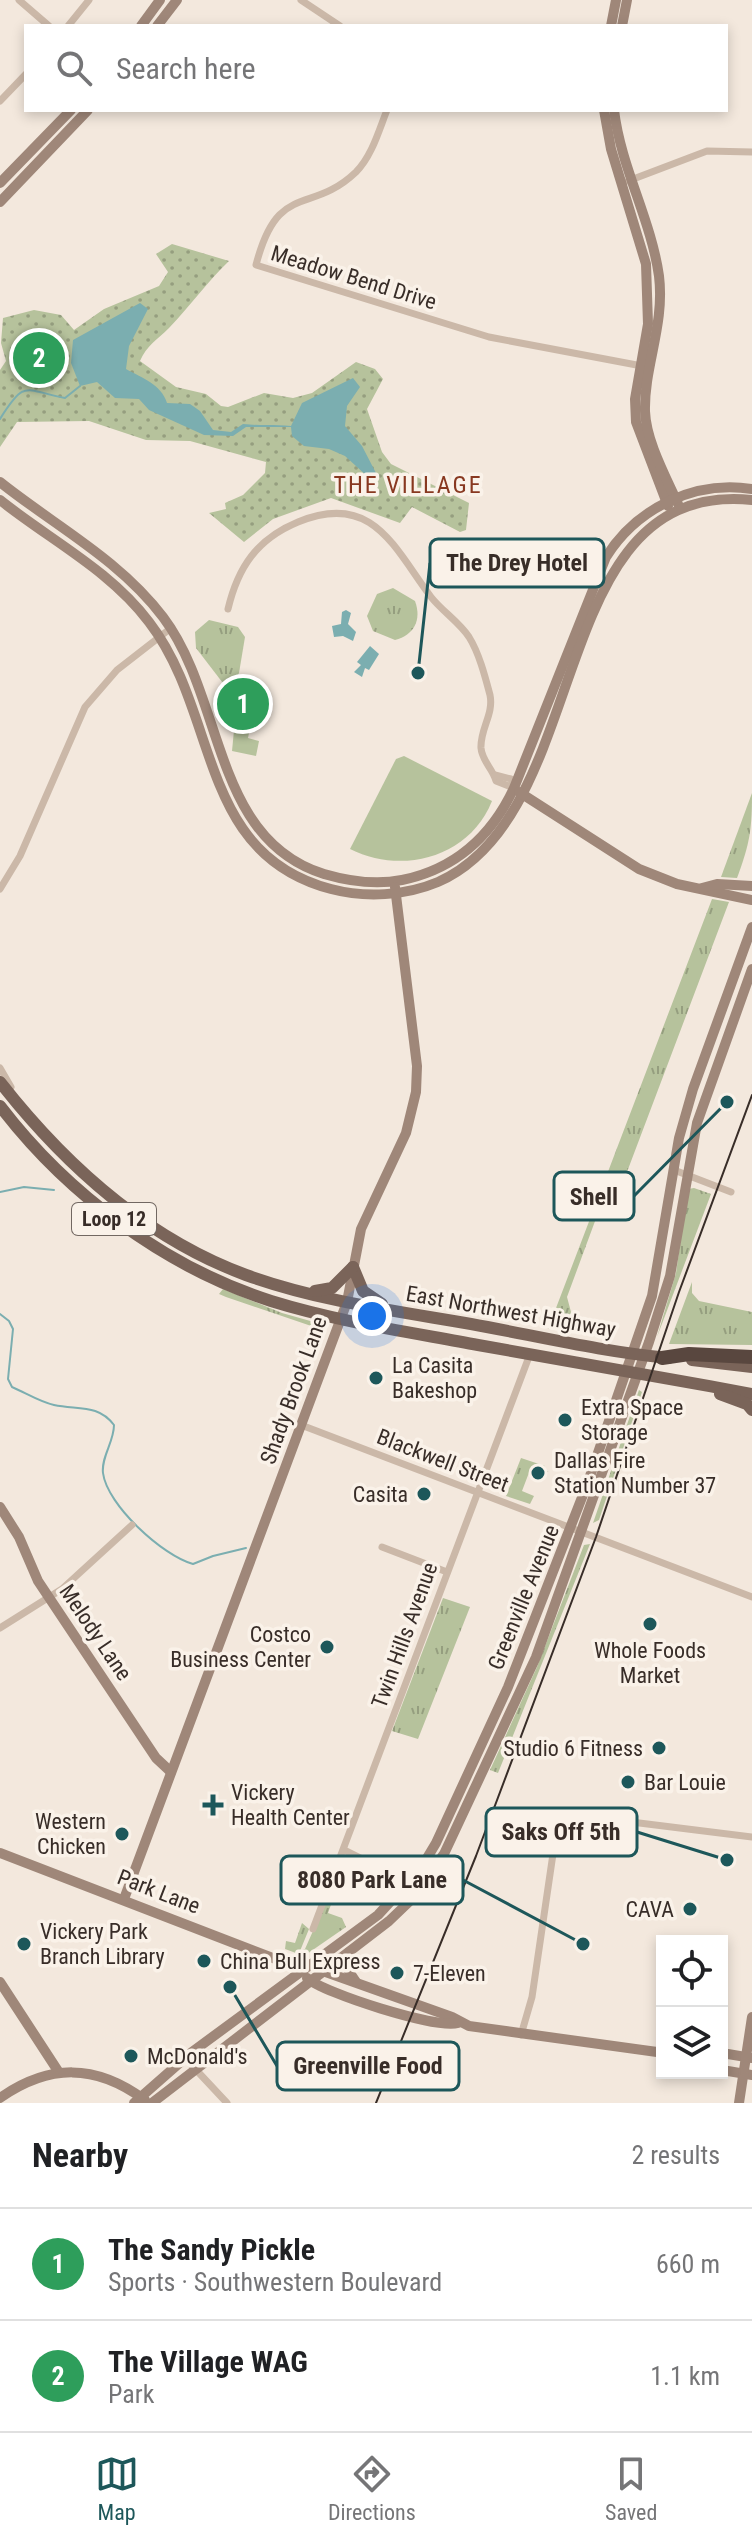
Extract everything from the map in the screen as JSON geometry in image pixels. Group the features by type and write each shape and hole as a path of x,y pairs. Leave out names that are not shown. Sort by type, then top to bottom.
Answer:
{"highway":[{"path":"662,1358 689,1354 752,1354"}],"main road":[{"name":"East Northwest Highway","path":"7,1092 66,1156 110,1196 168,1237 227,1267 347,1302 662,1358 752,1367"},
{"name":"East Northwest Highway","path":"0,1106 64,1176 104,1211 152,1244 221,1280 271,1301 340,1320 752,1394"},
{"path":"221,1280 227,1267"},
{"path":"308,1292 332,1288 353,1267 359,1284 370,1299 400,1312"},
{"path":"695,1383 747,1404 752,1410"}],"street":[{"path":"19,0 47,24"},
{"path":"70,24 89,0"},
{"path":"142,24 160,0"},
{"path":"159,24 177,0"},
{"path":"301,0 337,24"},
{"path":"611,24 616,0"},
{"path":"622,24 627,0"},
{"path":"0,101 24,76"},
{"path":"0,183 69,112"},
{"path":"0,202 86,112"},
{"name":"Meadow Bend Drive","path":"386,112 360,168 337,185 296,202 275,218 262,243 256,265 489,337 647,367"},
{"path":"605,112 653,274 660,317 647,367 646,418 676,511"},
{"path":"614,112 626,182"},
{"path":"626,182 707,151 752,152"},
{"path":"0,482 105,558 138,588 171,628 199,681 229,778 263,834 287,856 314,870 359,881 395,881 435,870 475,845 519,792 540,720 621,536 671,500 722,487 752,489"},
{"path":"0,500 102,575 139,609 160,636 184,682 227,804 252,843 280,868 317,885 356,893 395,893 433,884 466,867 490,848 551,726 600,585 638,537 676,511 722,499 752,500"},
{"path":"228,609 245,563 262,543 287,527 329,514 360,519 378,528 389,535 430,595 470,638 490,696 481,748 496,781 519,792 628,863 665,879 752,900"},
{"path":"0,889 20,856 85,707 117,670 171,628"},
{"path":"540,720 551,726"},
{"name":"Shady Brook Lane","path":"124,1899 347,1302 365,1216 406,1133 416,1092 415,1048 395,881"},
{"path":"702,888 717,884 752,886"},
{"name":"Greenville Avenue","path":"144,2101 193,2069 354,1947 411,1900 444,1854 536,1657 657,1274 674,1170 693,1089 752,927"},
{"name":"Greenville Avenue","path":"144,2101 185,2058 378,1915 430,1854 577,1530 634,1386 670,1276 700,1109 752,969"},
{"path":"710,1039 724,1043"},
{"path":"0,1068 7,1092"},
{"path":"674,1170 731,1192"},
{"name":"Twin Hills Avenue","path":"313,1929 530,1354"},
{"name":"Blackwell Street","path":"301,1425 752,1597"},
{"name":"Melody Lane","path":"0,1507 48,1597 156,1758 171,1772"},
{"path":"0,1628 86,1569 132,1525"},
{"path":"382,1547 447,1572"},
{"path":"536,1657 532,1653 541,1626 538,1612"},
{"path":"498,1709 510,1715"},
{"path":"454,1800 467,1806"},
{"path":"521,2035 532,1997 559,1813 752,1837"},
{"path":"344,1850 378,1867 411,1900"},
{"name":"Park Lane","path":"0,1853 302,1970 323,1970 452,2017 458,2023"},
{"path":"354,1947 344,1964 357,1984"},
{"path":"302,1970 308,1981"},
{"name":"Park Lane","path":"308,1981 404,2015 448,2026 458,2023 521,2035 656,2052"},
{"path":"0,1982 58,2071"},
{"path":"740,2102 749,2074 752,2017"},
{"path":"728,2054 749,2058"},
{"path":"185,2058 227,2103"},
{"path":"0,2098 28,2081 58,2071 100,2079 144,2101"},
{"path":"728,2071 749,2074"},
{"path":"740,2102 751,2093"}],"green space":[{"path":"172,244 229,261 149,347 140,361 176,387 206,394 221,406 228,407 264,393 293,398 312,393 356,362 375,369 383,379 367,409 382,452 391,464 469,503 466,530 460,532 412,507 400,523 331,498 273,519 244,542 209,513 226,509 225,503 243,495 265,473 266,462 190,441 146,440 89,421 17,422 0,447 0,370 6,361 1,343 3,318 34,310 61,315 74,330 104,309 159,286 168,272 156,254"},
{"path":"393,588 415,601 418,614 412,630 395,640 373,631 367,616 377,594"},
{"path":"209,620 238,627 245,637 239,673 229,691 196,648 195,632"},
{"path":"235,720 251,723 248,738 259,741 256,756 232,751"},
{"path":"404,756 492,801 467,836 451,848 432,856 391,860 370,857 350,849 396,759"},
{"path":"752,793 749,836 737,878 721,877"},
{"path":"712,899 729,902 613,1209 601,1205 567,1297 571,1312 568,1320 577,1325 576,1330 548,1329"},
{"path":"688,1189 711,1194 657,1337 676,1273"},
{"path":"692,1282 692,1293 699,1301 752,1312 752,1345 669,1344"},
{"path":"223,1289 282,1313 321,1324 323,1330 219,1294"},
{"path":"639,1390 642,1392 599,1520 593,1523"},
{"path":"521,1458 545,1466 543,1470 549,1472 530,1470 522,1491 534,1496 530,1504 506,1496"},
{"path":"590,1544 498,1773 490,1770 537,1667 584,1545"},
{"path":"443,1598 470,1607 418,1739 392,1731"},
{"path":"350,1860 368,1870 346,1863 328,1913 342,1918 346,1927 304,1956 285,1949 286,1941 295,1943 302,1923 309,1929 300,1951 305,1949 343,1863"}],"water":[{"path":"140,303 148,309 129,346 126,369 156,386 167,403 190,404 200,411 213,430 231,432 243,424 291,426 302,403 353,378 360,387 347,406 345,426 362,446 377,475 368,477 345,456 329,449 304,446 292,436 291,427 246,427 233,436 204,435 149,410 139,399 115,398 97,382 80,386 71,363 73,340"},
{"path":"346,610 351,613 348,624 356,632 353,641 343,636 334,637 332,626 341,624 342,612"},
{"path":"370,646 379,654 369,670 365,668 362,677 354,672 361,665 357,662"}],"waterway":[{"path":"0,419 15,398 26,390 65,398 80,386"},
{"path":"0,1192 24,1187 54,1190"},
{"path":"0,1314 13,1329 8,1379 12,1387 49,1404 94,1411 114,1425 103,1473 115,1500 138,1528 167,1551 193,1564 246,1548"}],"tram line":[{"path":"376,2103 476,1856 596,1537 679,1292 752,1095"}],"place":[{"name":"The Village WAG","path":"39,358"},
{"name":"The Drey Hotel","path":"418,673"},
{"name":"The Sandy Pickle","path":"243,704"},
{"name":"Shell","path":"727,1102"},
{"name":"La Casita Bakeshop","path":"376,1378"},
{"name":"Extra Space Storage","path":"565,1420"},
{"name":"Dallas Fire Station Number 37","path":"538,1473"},
{"name":"Casita","path":"424,1494"},
{"name":"Whole Foods Market","path":"650,1624"},
{"name":"Costco Business Center","path":"327,1647"},
{"name":"Studio 6 Fitness","path":"659,1748"},
{"name":"Bar Louie","path":"628,1782"},
{"name":"Vickery Health Center","path":"213,1805"},
{"name":"Western Chicken","path":"122,1834"},
{"name":"Saks Off 5th","path":"727,1860"},
{"name":"CAVA","path":"690,1909"},
{"name":"Vickery Park Branch Library","path":"24,1944"},
{"name":"8080 Park Lane","path":"583,1944"},
{"name":"China Bull Express","path":"204,1961"},
{"name":"7-Eleven","path":"397,1973"},
{"name":"Greenville Food","path":"230,1987"},
{"name":"McDonald's","path":"131,2056"}],"district":[{"name":"THE VILLAGE","path":"408,485"}]}
